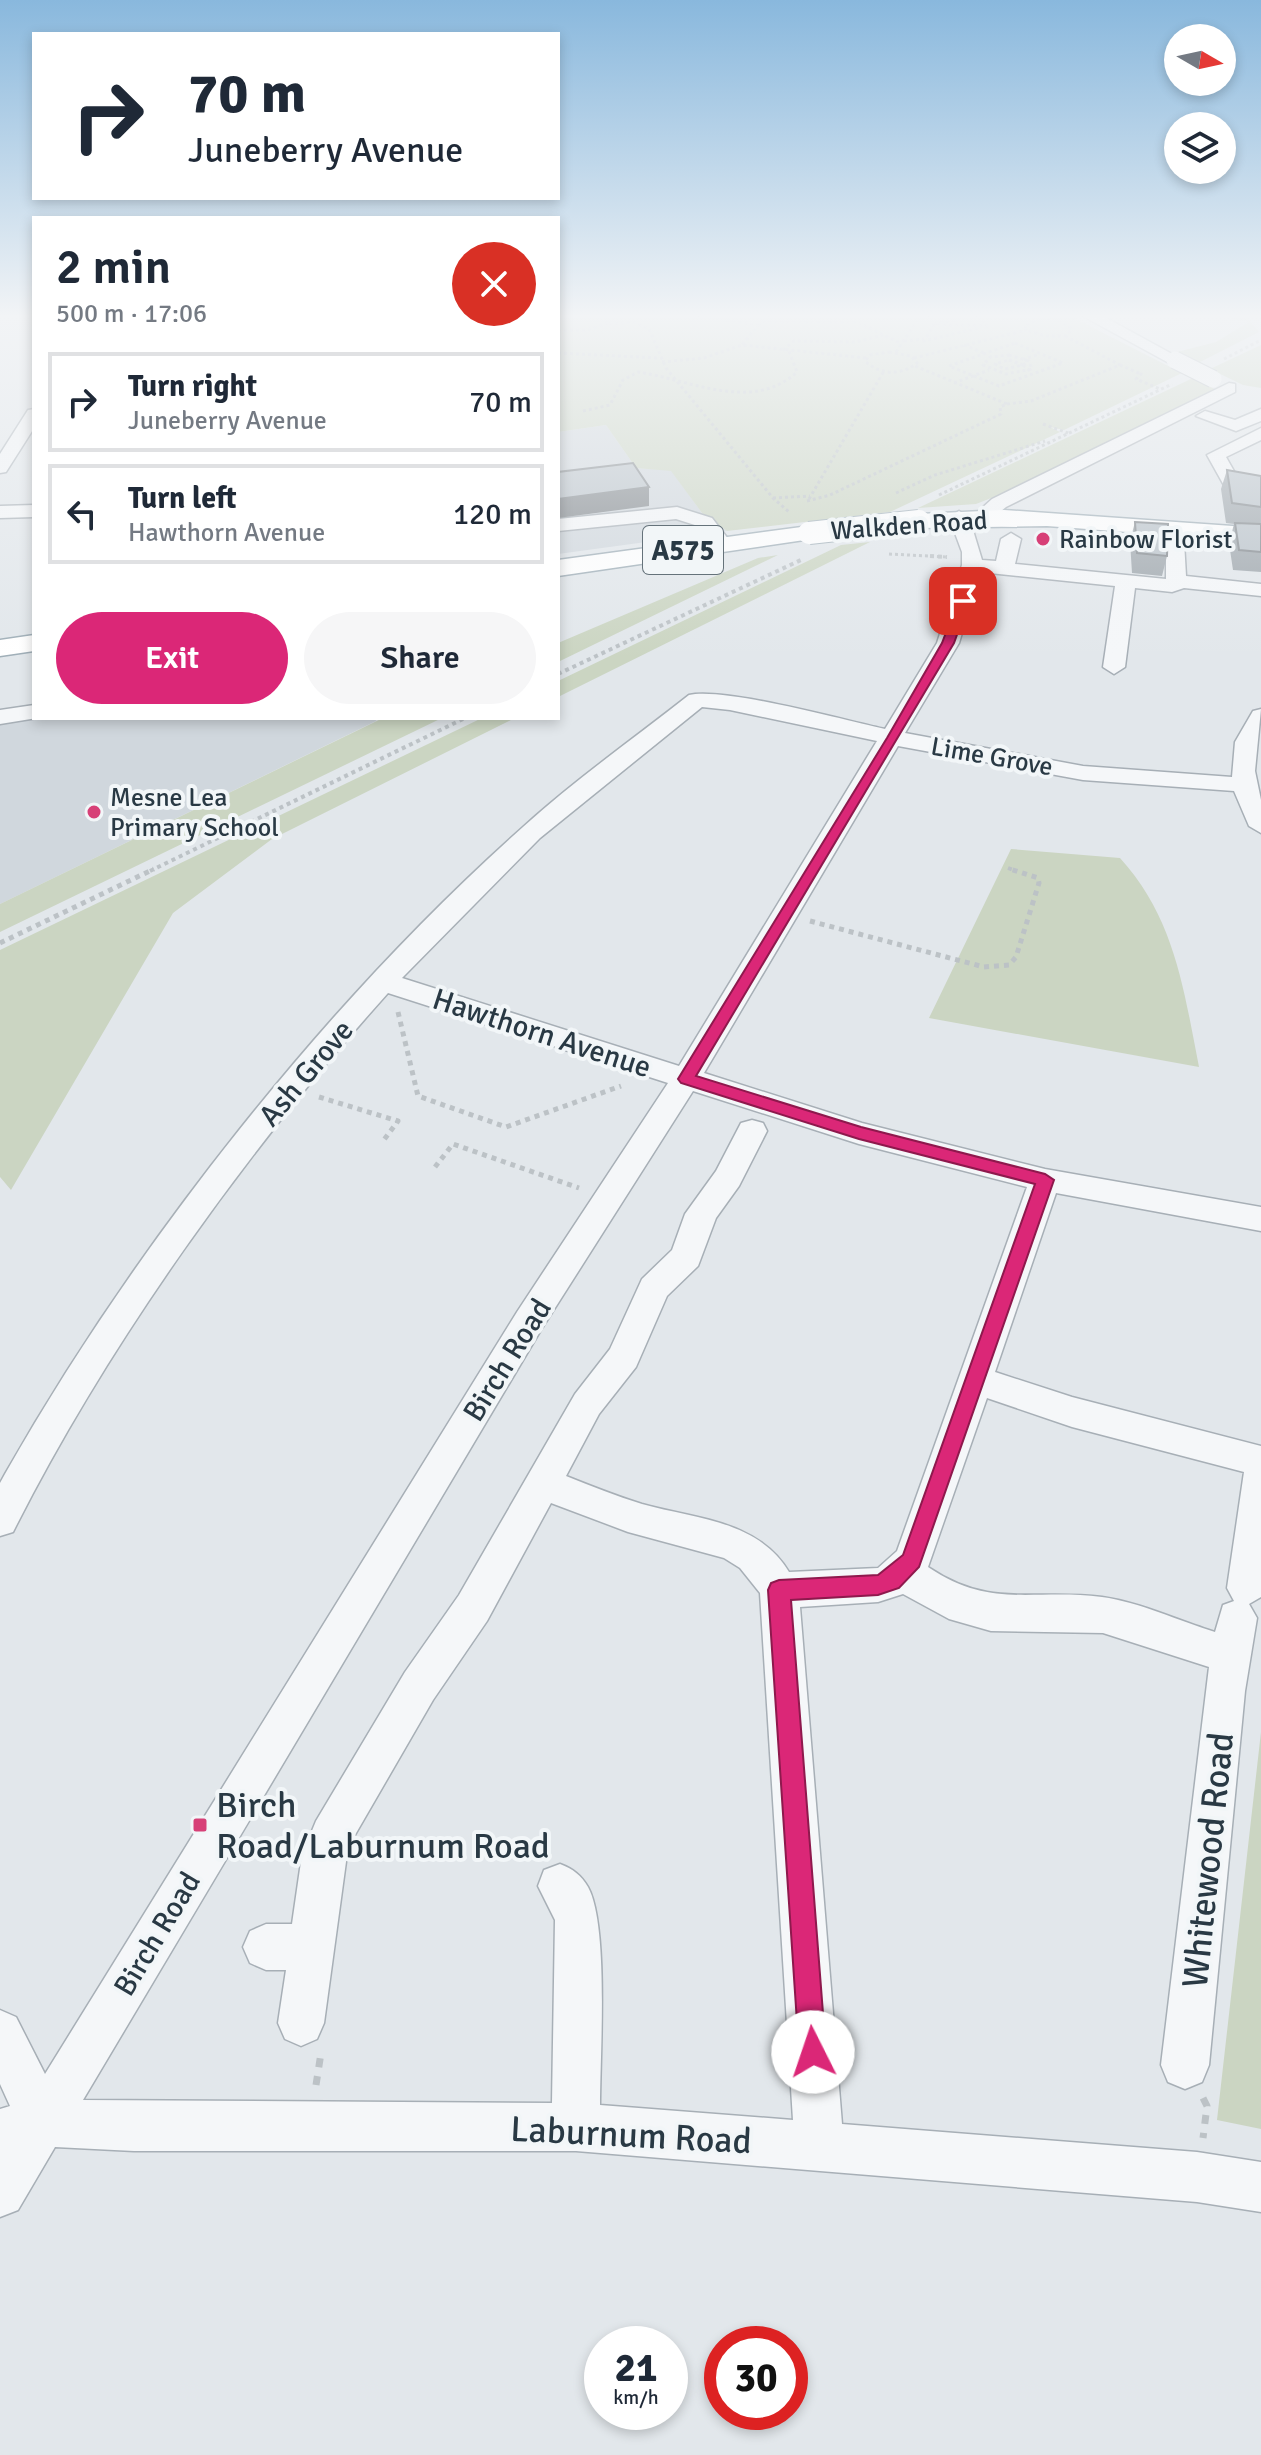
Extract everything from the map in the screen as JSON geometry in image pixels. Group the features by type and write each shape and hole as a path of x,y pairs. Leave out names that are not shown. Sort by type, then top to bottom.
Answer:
{"main road":[{"name":"Walkden Road","path":"560,568 722,544 806,528 971,517 1261,535"},
{"path":"0,648 32,643"}],"street":[{"path":"0,468 25,429"},
{"path":"1138,429 971,517 972,562 1004,569 1126,583 1168,587 1176,581 1261,590"},
{"path":"1261,433 1216,455 1233,485 1261,487"},
{"path":"0,512 32,511"},
{"path":"560,525 677,513 705,522 722,544"},
{"path":"1176,528 1176,581"},
{"path":"1004,569 1011,539"},
{"name":"Birch Road","path":"0,2192 22,2128 609,1198 675,1075 786,914 894,738 948,643 972,562"},
{"path":"1114,667 1126,583"},
{"name":"Lime Grove","path":"697,700 730,703 894,738 1083,773 1244,785"},
{"name":"Ash Grove","path":"0,1520 26,1467 81,1377 218,1181 291,1089 511,850 697,700"},
{"path":"0,717 32,712"},
{"path":"1261,716 1243,757 1244,785 1261,826"},
{"name":"Hawthorn Avenue","path":"387,983 859,1133 1045,1180 1261,1219"},
{"path":"301,2023 324,1855 331,1836 419,1686 473,1608 587,1404 624,1357 654,1288 686,1257 701,1214 731,1150"},
{"path":"779,1590 878,1585 903,1572 917,1550 1045,1180"},
{"path":"976,1380 1072,1412 1261,1461"},
{"name":"Whitewood Road","path":"1185,2065 1235,1638 1261,1475"},
{"path":"541,1482 643,1521 702,1532 731,1544 758,1559 771,1573 779,1590 819,2144"},
{"path":"903,1572 937,1595 991,1613 1103,1615 1235,1638"},
{"path":"560,1886 572,1902 577,1920 576,2127"},
{"path":"266,1947 311,1947"},
{"path":"0,2033 22,2128"},
{"name":"Laburnum Road","path":"22,2128 576,2127 819,2144 1197,2177 1261,2187"}],"path":[{"path":"715,429 773,498 806,528"},
{"path":"806,528 807,501 850,429"},
{"path":"807,501 830,495 970,429"},
{"path":"1056,429 1068,433"},
{"path":"887,497 935,475 1062,436"},
{"path":"794,490 795,497"},
{"path":"773,498 811,496"},
{"path":"876,554 972,562"},
{"path":"0,943 461,720"},
{"path":"786,914 984,967 1009,965 1016,957 1039,883 1038,878 1008,868"},
{"path":"387,983 418,1096 506,1127 675,1075"},
{"path":"291,1089 398,1121 383,1141"},
{"path":"435,1167 453,1144 609,1198"},
{"path":"301,2023 323,2039 318,2085 302,2085"},
{"path":"1185,2065 1207,2106 1197,2177"}],"shaded area":[{"path":"608,429 636,468 671,470 702,513 727,531 560,554 560,432"},
{"name":"Mesne Lea Primary School","path":"32,718 376,721 0,904 0,721"}],"green space":[{"path":"608,429 1053,429 1060,432 890,512 727,531 702,513 671,471 636,468"},
{"path":"1086,429 1138,429 1017,488 976,504 918,508"},
{"path":"870,542 560,696 560,680 841,545"},
{"path":"778,555 560,661 560,642 758,558"},
{"path":"379,720 438,720 0,932 0,904"},
{"path":"478,720 511,720 272,839 173,913 11,1190 0,1177 0,950"},
{"path":"1011,849 1120,858 1139,881 1165,930 1182,983 1199,1067 929,1018"},
{"path":"1261,1732 1261,2129 1217,2120"}],"building":[{"path":"633,463 649,487 560,499 560,472"},
{"path":"1227,470 1261,476 1261,507 1232,503"},
{"path":"1135,522 1168,524 1167,556 1137,553"},
{"path":"1235,523 1261,524 1261,552 1239,550"}],"place":[{"name":"Rainbow Florist","path":"1043,539"},
{"name":"Mesne Lea Primary School","path":"94,812"},
{"name":"Birch Road/Laburnum Road","path":"200,1825"}],"route":[{"path":"813,2052 779,1590 878,1585 891,1581 912,1561 1045,1180 859,1133 686,1079 894,738 948,643 963,601"}]}
